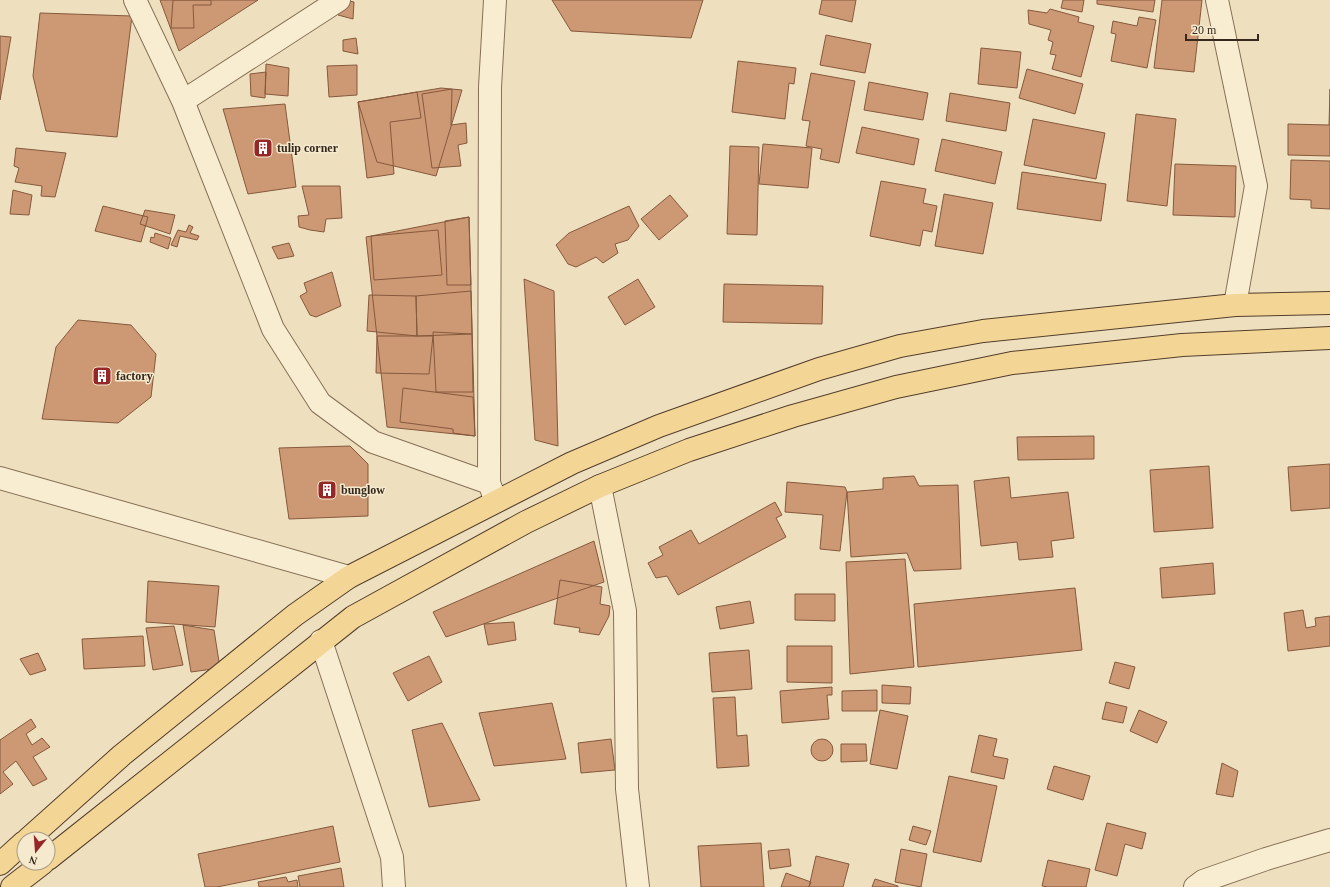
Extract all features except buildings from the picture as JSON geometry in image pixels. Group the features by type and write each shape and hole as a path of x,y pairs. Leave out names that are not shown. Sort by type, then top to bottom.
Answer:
{"main road":[{"path":"37,831 122,755 295,615 349,577 493,492 572,462 659,426 819,369 900,346 983,331 1235,305 1330,304"},
{"path":"56,853 353,617 526,522 600,486 689,450 793,416 896,388 1012,363 1182,345 1330,338"},
{"path":"0,864 16,849"},
{"path":"12,887 32,871"}],"street":[{"path":"135,0 183,101 273,329 320,403 373,442 493,492 490,87 495,0"},
{"path":"183,101 339,0"},
{"path":"1217,0 1256,186 1235,305"},
{"path":"0,478 349,577"},
{"path":"600,486 625,611 627,789 638,887"},
{"path":"322,641 392,857 394,887"},
{"path":"1195,887 1210,878 1266,859 1330,840"}],"place":[{"name":"tulip corner","path":"263,148"},
{"name":"factory","path":"102,376"},
{"name":"bunglow","path":"327,490"}]}
